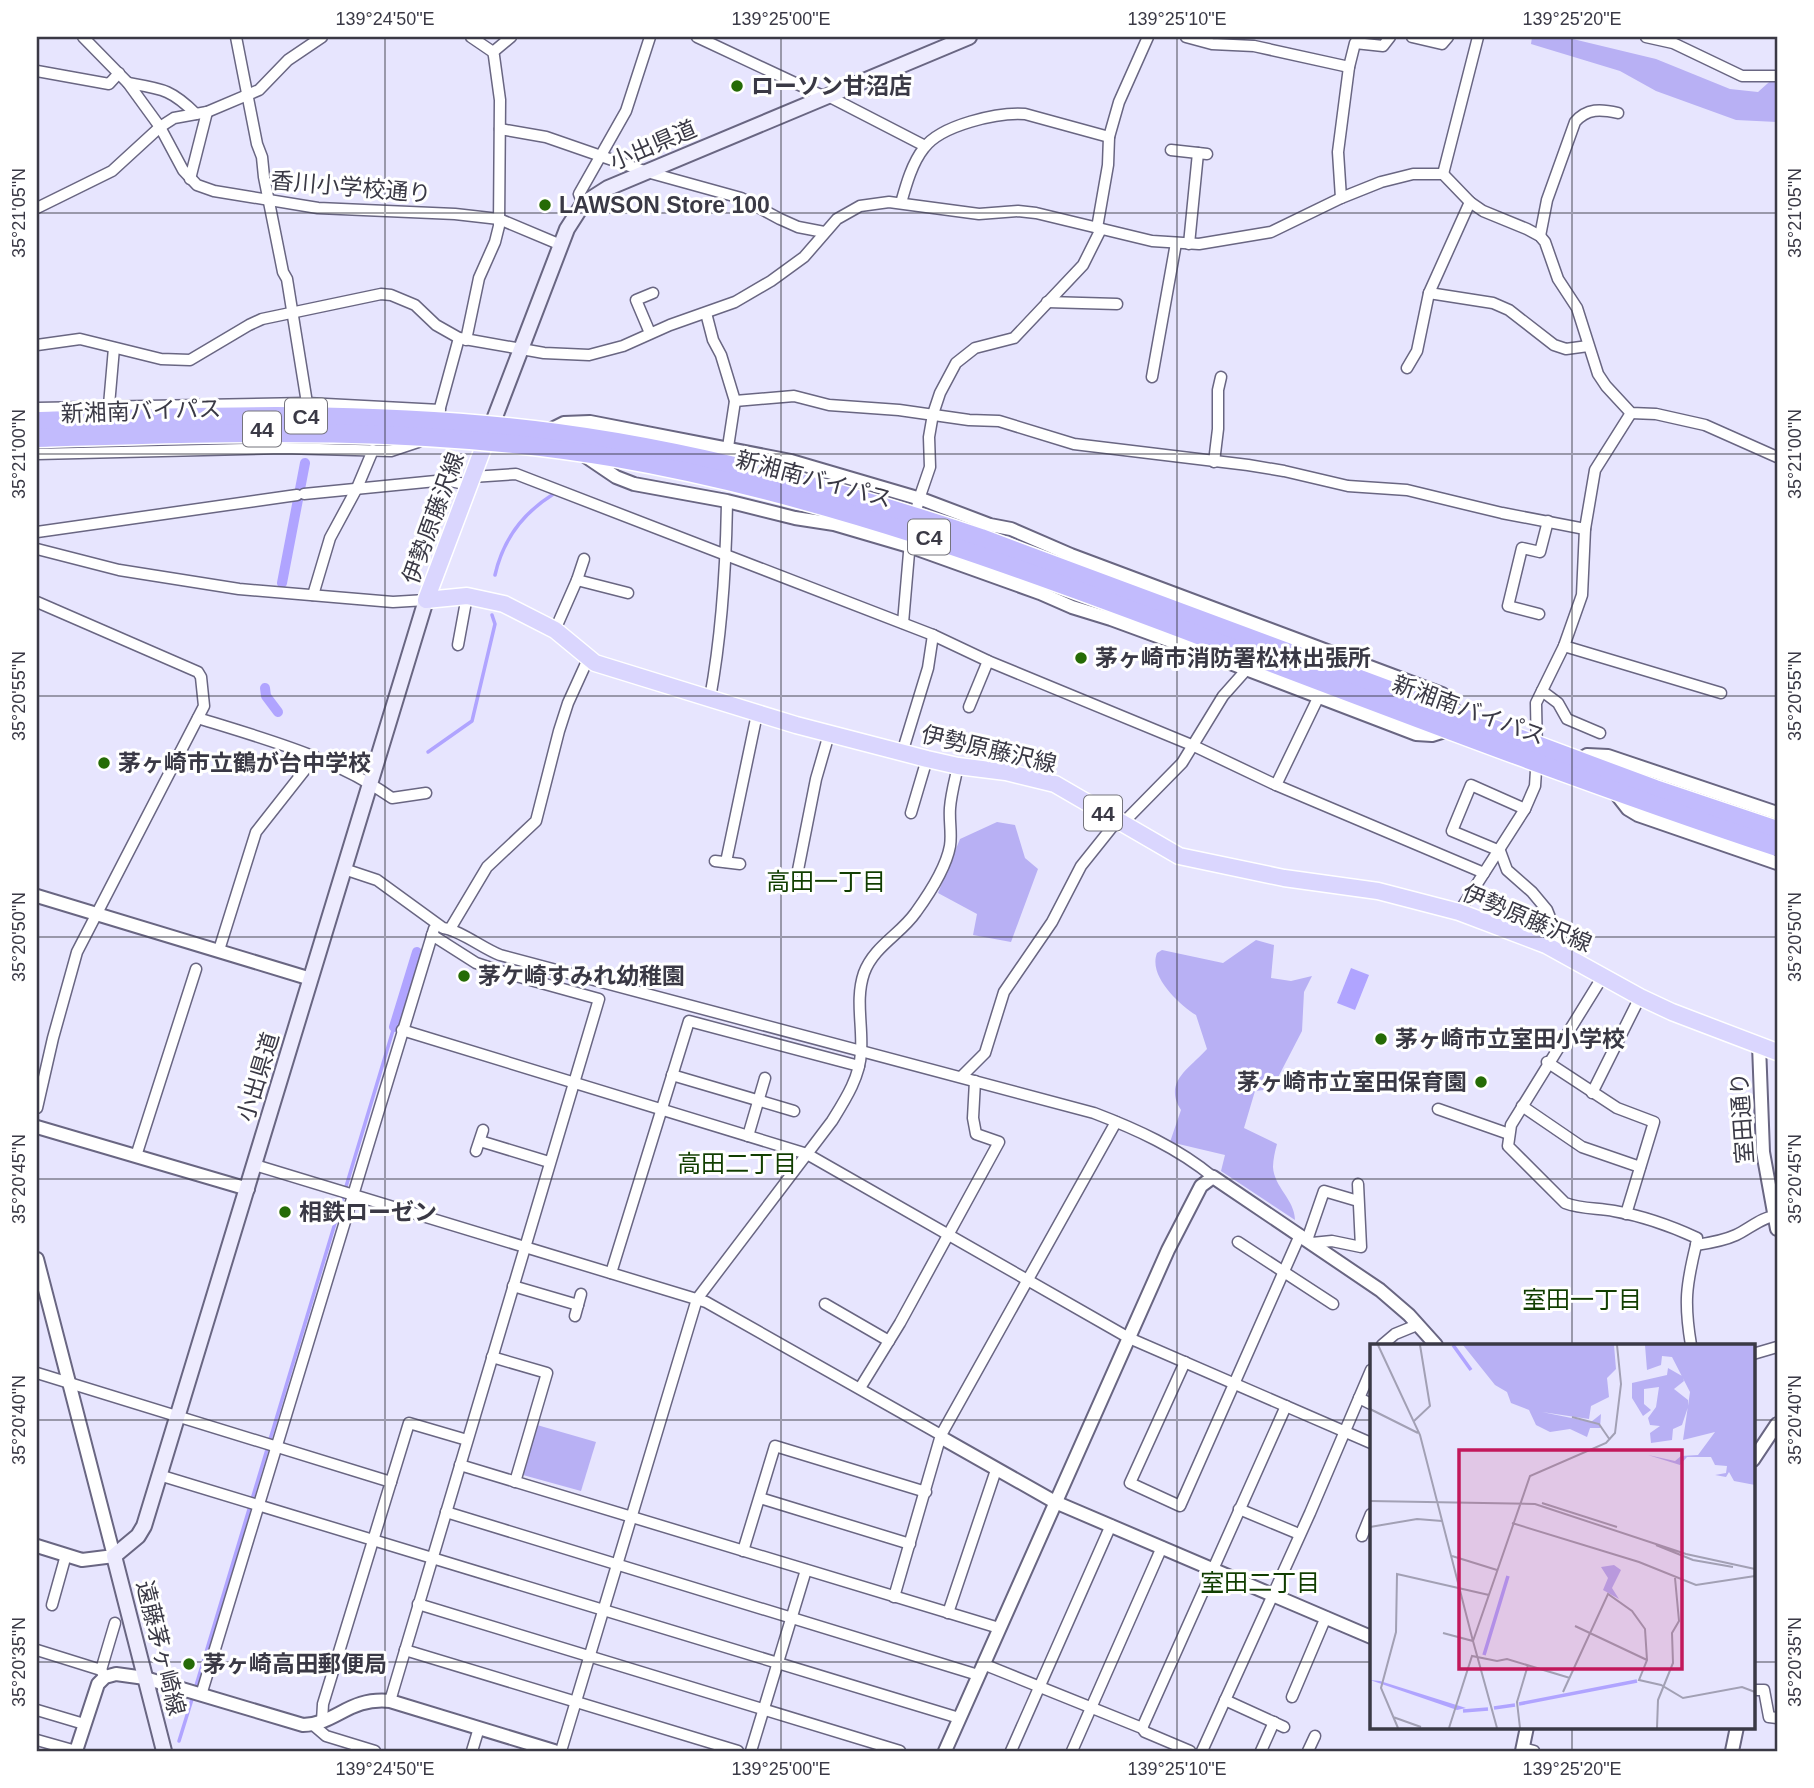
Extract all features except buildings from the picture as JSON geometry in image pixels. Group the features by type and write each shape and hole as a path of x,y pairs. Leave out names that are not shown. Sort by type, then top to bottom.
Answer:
{"highway":[{"name":"新湘南バイパス","path":"37,424 293,416 443,421 574,435 751,469 880,505 981,538 1655,789 1777,830"},
{"name":"新湘南バイパス","path":"37,436 294,432 440,437 602,456 772,491 862,516 982,555 1599,785 1777,847"}],"main road":[{"name":"小出県道","path":"488,434 561,244 583,204 608,188 969,37"},
{"name":"伊勢原藤沢線","path":"37,424 259,412 433,422 488,434 426,600 467,596 504,604 555,630 588,659 757,714 902,753 958,766 1041,779 1179,856 1284,878 1378,891 1459,912 1560,952 1640,997 1777,1052"},
{"name":"伊勢原藤沢線","path":"37,436 433,422"},
{"name":"小出県道","path":"114,1556 138,1536 144,1526 426,600"},
{"name":"遠藤茅ヶ崎線","path":"114,1556 164,1751"}],"street":[{"path":"83,37 128,83 160,127 190,179"},
{"path":"95,48 98,37"},
{"path":"236,37 286,279 307,403"},
{"path":"37,454 283,448 373,450 403,448 418,442 433,422 462,339 479,278 495,242 499,219 500,100 493,52 471,37"},
{"path":"493,52 510,37"},
{"path":"583,204 579,194 626,111 650,37"},
{"path":"697,37 925,146"},
{"path":"903,623 909,546 919,499 930,467 929,436 940,393 956,363 975,348 1014,338 1083,265 1099,228 1109,137 1119,102 1148,37"},
{"path":"1186,37 1212,44 1254,47 1349,67"},
{"path":"1341,198 1338,152 1349,67 1355,43 1383,46 1390,37"},
{"path":"1412,37 1441,44 1448,37"},
{"path":"1443,174 1478,37"},
{"path":"1646,37 1673,43 1742,76 1777,76"},
{"path":"37,208 112,171 160,127 174,118 207,112 264,86 288,60 317,38"},
{"path":"37,71 109,83 120,73"},
{"path":"128,83 170,92 196,114"},
{"path":"1540,236 1547,200 1575,122 1589,111 1618,113"},
{"path":"190,179 207,112"},
{"path":"901,203 909,177 925,146 949,130 1011,113 1025,114 1109,137"},
{"path":"500,129 546,137 647,172 741,198 789,223 824,232"},
{"path":"1171,150 1203,154 1189,244"},
{"path":"37,345 80,339 161,359 190,360 248,325 381,294 391,295 415,305 436,325 462,339 566,355 589,355 623,346 650,333 735,302 804,257 837,219 860,206 873,203 901,203 979,214 1018,211 1036,213 1152,241 1189,244 1271,232 1341,198 1381,183 1413,174 1443,174 1483,212 1540,236 1545,242 1558,279 1577,308 1598,374 1631,413 1656,414 1705,425 1777,457"},
{"name":"香川小学校通り","path":"190,179 206,189 318,208 455,214 499,219 561,244"},
{"path":"1407,368 1417,351 1429,293 1470,202"},
{"path":"1152,377 1176,243"},
{"path":"650,333 636,300 653,293"},
{"path":"1429,293 1493,303 1509,310 1554,345 1566,349 1588,346"},
{"path":"1047,302 1117,304"},
{"path":"706,313 735,401 728,447"},
{"path":"110,405 114,348"},
{"path":"1214,461 1221,377"},
{"path":"735,401 794,396 829,405 999,421 1074,444 1284,471 1357,488 1407,490 1502,513 1585,529"},
{"path":"37,408 110,405 259,412 307,403 433,422"},
{"path":"1459,912 1500,851 1535,786 1536,703 1564,646 1582,595 1585,529 1595,470 1631,413"},
{"path":"488,434 541,433 564,423 590,422 728,447 840,474 990,525 1022,533 1070,555 1441,694 1456,710 1462,725"},
{"path":"488,434 578,452 615,477 634,484 835,524 909,546 1320,696 1416,734 1432,735 1462,725 1564,765 1573,764 1587,755 1608,756 1777,813"},
{"path":"313,595 330,538 357,488 373,450"},
{"path":"37,532 301,494 446,480 471,481 516,474 933,635 988,661 1194,746 1276,786 1484,873"},
{"path":"710,698 716,668 726,554 727,501"},
{"path":"1539,614 1508,606 1522,548 1540,552 1548,521"},
{"path":"37,549 119,570 239,589 393,602 426,600"},
{"path":"555,630 578,580 584,559"},
{"path":"578,580 628,593"},
{"path":"458,645 467,596"},
{"path":"37,602 198,672 204,705 77,952 37,1108"},
{"path":"961,1077 985,1053 1004,992 1052,922 1088,854 1182,763 1223,696 1250,671 1271,630"},
{"path":"902,753 928,668 933,635"},
{"path":"1564,646 1721,693"},
{"path":"450,929 487,867 528,829 539,815 559,731 572,692 588,659"},
{"path":"969,707 988,661"},
{"path":"1542,691 1558,703 1567,719 1600,733"},
{"path":"1276,786 1320,696"},
{"path":"740,864 721,862 757,714"},
{"path":"198,718 303,750 371,783 392,798 426,793"},
{"path":"798,870 828,733"},
{"path":"219,950 256,832 315,757"},
{"path":"911,813 926,759"},
{"path":"1553,761 1606,784 1628,809 1638,815 1777,863"},
{"path":"561,1751 697,1299 843,1103 859,1066 860,992 865,970 887,941 914,916 942,866 949,848 950,806 958,766"},
{"path":"1525,809 1471,785 1452,831 1500,851 1507,870 1532,892 1546,910 1561,945 1560,952"},
{"path":"344,869 377,880 443,928 500,954 961,1077 1116,1122 1197,1164 1380,1290 1435,1344"},
{"path":"37,896 311,978"},
{"path":"197,1693 349,1194 436,922"},
{"path":"390,1701 599,999 484,966 432,935"},
{"path":"136,1156 195,969"},
{"path":"1603,976 1547,1062 1511,1125 1508,1146 1565,1203 1650,1220 1698,1238 1686,1289 1686,1313 1691,1344"},
{"path":"1592,1093 1640,997"},
{"path":"611,1273 689,1021 859,1066"},
{"path":"402,1030 807,1154 1129,1338 1370,1443"},
{"name":"室田通り","path":"1759,1045 1763,1152 1777,1221"},
{"path":"1547,1062 1617,1108 1654,1122 1626,1214"},
{"path":"672,1075 794,1111"},
{"path":"748,1136 765,1078"},
{"path":"860,1388 889,1341 999,1142 976,1134 973,1118 975,1081"},
{"path":"1522,1106 1582,1147 1640,1167"},
{"path":"1438,1110 1509,1135"},
{"path":"894,1597 942,1436 1116,1122"},
{"path":"37,1127 248,1189"},
{"path":"480,1141 549,1162"},
{"path":"255,1165 706,1302 1055,1502 1370,1637"},
{"path":"944,1751 1181,1224 1202,1186 1213,1177"},
{"path":"1306,1239 1362,1247 1358,1184"},
{"path":"1185,1362 1130,1483 1180,1506 1284,1272 1306,1239 1324,1191 1358,1201"},
{"path":"1696,1245 1734,1236 1770,1216 1777,1221"},
{"path":"1238,1242 1333,1304"},
{"path":"37,1262 114,1556 90,1560 37,1546"},
{"path":"513,1286 576,1310 581,1294"},
{"path":"825,1304 889,1341"},
{"path":"1383,1344 1395,1334 1417,1325"},
{"path":"1755,1353 1777,1347"},
{"path":"492,1357 547,1373 515,1482"},
{"path":"1202,1751 1370,1372"},
{"path":"37,1374 391,1482"},
{"path":"1359,1398 1370,1404"},
{"path":"1142,1728 1286,1406"},
{"path":"317,1723 409,1423 467,1440"},
{"path":"1755,1458 1772,1440 1777,1424"},
{"path":"743,1551 775,1446 926,1492"},
{"path":"460,1465 999,1628"},
{"path":"948,1613 996,1470"},
{"path":"159,1475 959,1718"},
{"path":"760,1498 910,1544"},
{"path":"1239,1508 1299,1534"},
{"path":"446,1512 792,1618 1040,1687 1142,1728 1145,1732 1190,1751"},
{"path":"1362,1536 1370,1516"},
{"path":"1011,1751 1111,1525"},
{"path":"1072,1751 1163,1547"},
{"path":"52,1605 66,1555"},
{"path":"751,1751 806,1570"},
{"path":"418,1604 900,1751"},
{"path":"1292,1697 1326,1617"},
{"path":"37,1740 76,1751 92,1697 103,1673 115,1623"},
{"path":"37,1650 103,1673 145,1678 290,1722 317,1723 365,1700 390,1701 554,1751"},
{"path":"405,1650 738,1751"},
{"path":"1755,1690 1764,1690 1769,1717 1777,1718"},
{"path":"1225,1700 1279,1724 1261,1751"},
{"path":"37,1710 84,1724"},
{"path":"317,1723 326,1736 372,1751"},
{"path":"472,1751 479,1728"},
{"path":"1526,1750 1527,1728"},
{"path":"1732,1751 1737,1728"},
{"path":"1308,1751 1315,1736"}],"shaded area":[{"path":"1532,37 1564,37 1656,59 1730,89 1758,92 1777,75 1777,122 1736,120 1656,91 1620,71 1531,44"},
{"path":"997,822 1015,825 1025,858 1038,869 1011,942 973,935 977,914 938,893 960,839"},
{"path":"1256,940 1274,945 1271,978 1291,981 1312,976 1304,992 1302,1031 1272,1089 1255,1091 1244,1128 1277,1144 1273,1161 1274,1174 1292,1206 1295,1220 1221,1171 1225,1155 1170,1142 1181,1110 1176,1100 1177,1084 1186,1070 1207,1049 1196,1015 1174,997 1161,980 1155,962 1157,953 1162,950 1223,963"},
{"path":"1351,968 1369,975 1355,1010 1337,1003"},
{"path":"537,1425 596,1442 581,1491 523,1475"}],"waterway":[{"path":"282,583 305,463"},
{"path":"495,575 503,550 515,529 532,510 552,495"},
{"path":"428,752 472,721 495,624 492,615"},
{"path":"265,688 266,696 278,712"},
{"path":"394,1027 417,952"},
{"path":"195,1689 394,1027"},
{"path":"179,1741 193,1696"}],"place":[{"name":"ローソン甘沼店","path":"737,86"},
{"name":"LAWSON Store 100","path":"545,205"},
{"name":"茅ヶ崎市消防署松林出張所","path":"1081,658"},
{"name":"茅ヶ崎市立鶴が台中学校","path":"104,763"},
{"name":"茅ケ崎すみれ幼稚園","path":"464,976"},
{"name":"茅ヶ崎市立室田小学校","path":"1381,1039"},
{"name":"茅ヶ崎市立室田保育園","path":"1481,1082"},
{"name":"相鉄ローゼン","path":"285,1212"},
{"name":"茅ヶ崎高田郵便局","path":"189,1664"}],"district":[{"name":"高田一丁目","path":"826,881"},
{"name":"高田二丁目","path":"737,1163"},
{"name":"室田一丁目","path":"1582,1299"},
{"name":"室田二丁目","path":"1260,1582"}]}
